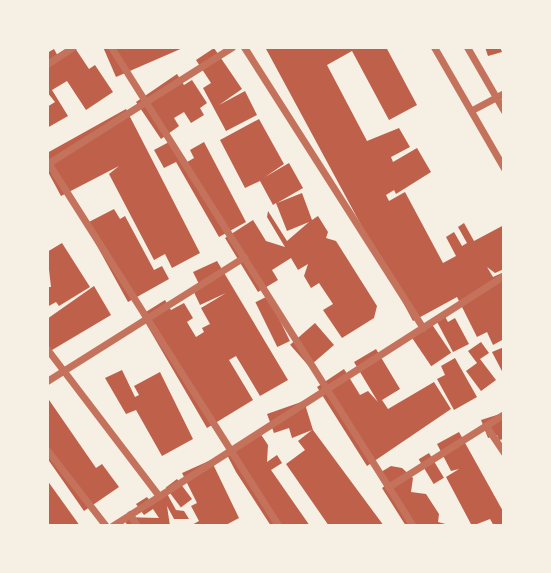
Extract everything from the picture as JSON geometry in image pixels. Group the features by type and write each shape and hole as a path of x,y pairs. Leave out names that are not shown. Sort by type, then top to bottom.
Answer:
{"street":[{"path":"47,64 73,47"},
{"path":"111,47 413,526"},
{"path":"232,47 48,163 279,526"},
{"path":"244,47 423,328"},
{"path":"434,47 504,168"},
{"path":"467,47 504,111"},
{"path":"472,110 504,93"},
{"path":"47,381 244,257"},
{"path":"111,526 504,275"},
{"path":"47,349 159,496"},
{"path":"388,487 504,414"},
{"path":"486,426 504,453"},
{"path":"47,450 106,526"},
{"path":"130,514 137,526"}],"building":[{"path":"103,47 185,47 116,77"},
{"path":"265,47 386,47 417,105 389,120 352,51 327,65 367,141 399,128 410,147 391,157 393,162 417,148 431,172 396,194 394,190 386,195 389,201 405,192 443,263 456,256 446,237 454,232 462,246 467,243 458,227 464,223 474,241 504,225 504,269 495,273 487,267 493,277 504,272 504,339 493,345 487,332 477,337 457,297 413,321"},
{"path":"485,47 500,47 502,52 488,56"},
{"path":"75,48 89,69 95,65 113,92 86,110 67,81 52,90 68,116 47,128 47,107 55,102 47,92 47,53 54,49 59,58"},
{"path":"214,48 242,89 219,105 245,91 257,115 226,131 203,88 211,83 196,60"},
{"path":"177,74 184,85 192,80 207,103 200,108 204,115 191,123 184,112 174,118 179,126 161,139 136,102"},
{"path":"126,109 200,253 172,268 165,254 154,260 109,174 119,166 61,196 47,170 47,153"},
{"path":"259,119 284,164 265,177 289,163 303,188 277,203 302,193 312,220 318,216 328,232 326,238 336,241 377,306 374,318 342,338 323,310 333,304 319,283 311,288 304,276 308,264 298,270 291,258 272,270 278,280 258,292 225,238 253,220 266,241 285,247 267,217 268,211 287,241 309,222 287,231 276,203 273,205 260,181 245,188 220,140"},
{"path":"169,142 182,165 194,158 190,150 204,142 246,222 219,237 176,162 164,168 154,150"},
{"path":"114,209 120,219 125,216 154,270 162,266 169,279 128,302 85,224"},
{"path":"62,243 90,287 59,306 56,302 47,307 47,287 51,287 47,252"},
{"path":"217,261 288,380 260,396 236,356 229,360 253,400 207,428 141,315 165,300 171,310 184,303 193,318 187,322 196,337 204,332 202,328 210,324 201,308 226,293 200,305 192,288 199,284 193,272"},
{"path":"94,286 111,315 47,353 47,319"},
{"path":"268,296 290,341 277,347 255,302"},
{"path":"443,313 448,322 455,318 469,344 453,352 435,318"},
{"path":"315,323 334,345 309,367 290,345"},
{"path":"431,323 451,353 431,366 411,336"},
{"path":"481,342 489,353 480,359 496,380 481,391 466,371 477,363 468,351"},
{"path":"504,347 504,375 492,352"},
{"path":"376,349 400,389 382,400 388,409 434,382 451,409 367,466 317,387 344,369 360,395 368,391 378,402 354,362"},
{"path":"455,358 477,397 454,410 437,379 445,375 441,366"},
{"path":"122,370 135,397 139,395 134,386 160,372 193,439 162,456 136,410 126,414 105,378"},
{"path":"47,397 96,468 102,464 119,487 84,511 47,458"},
{"path":"304,401 313,430 384,526 329,526 286,464 305,450 298,441 312,430 292,438 289,428 274,433 267,414"},
{"path":"503,413 504,439 499,440 497,435 488,438 481,420"},
{"path":"258,430 268,445 267,462 277,455 282,463 271,470 310,526 271,526 236,472 225,451"},
{"path":"459,432 504,513 504,526 494,526 490,519 472,526 446,477 459,469 451,471 437,444"},
{"path":"429,453 444,478 434,484 419,459"},
{"path":"211,460 239,518 224,526 190,526 199,521 191,506 197,503 182,473"},
{"path":"391,466 402,468 413,478 411,492 426,494 439,514 438,522 453,526 406,526 382,488 386,485 381,472"},
{"path":"177,479 192,499 181,507 166,487"},
{"path":"47,480 80,526 47,526"},
{"path":"165,490 176,510 184,511 189,519 174,519 167,506 170,526 128,526 122,517 159,518 153,509 144,515 136,504 147,497 153,505 153,497"}]}
